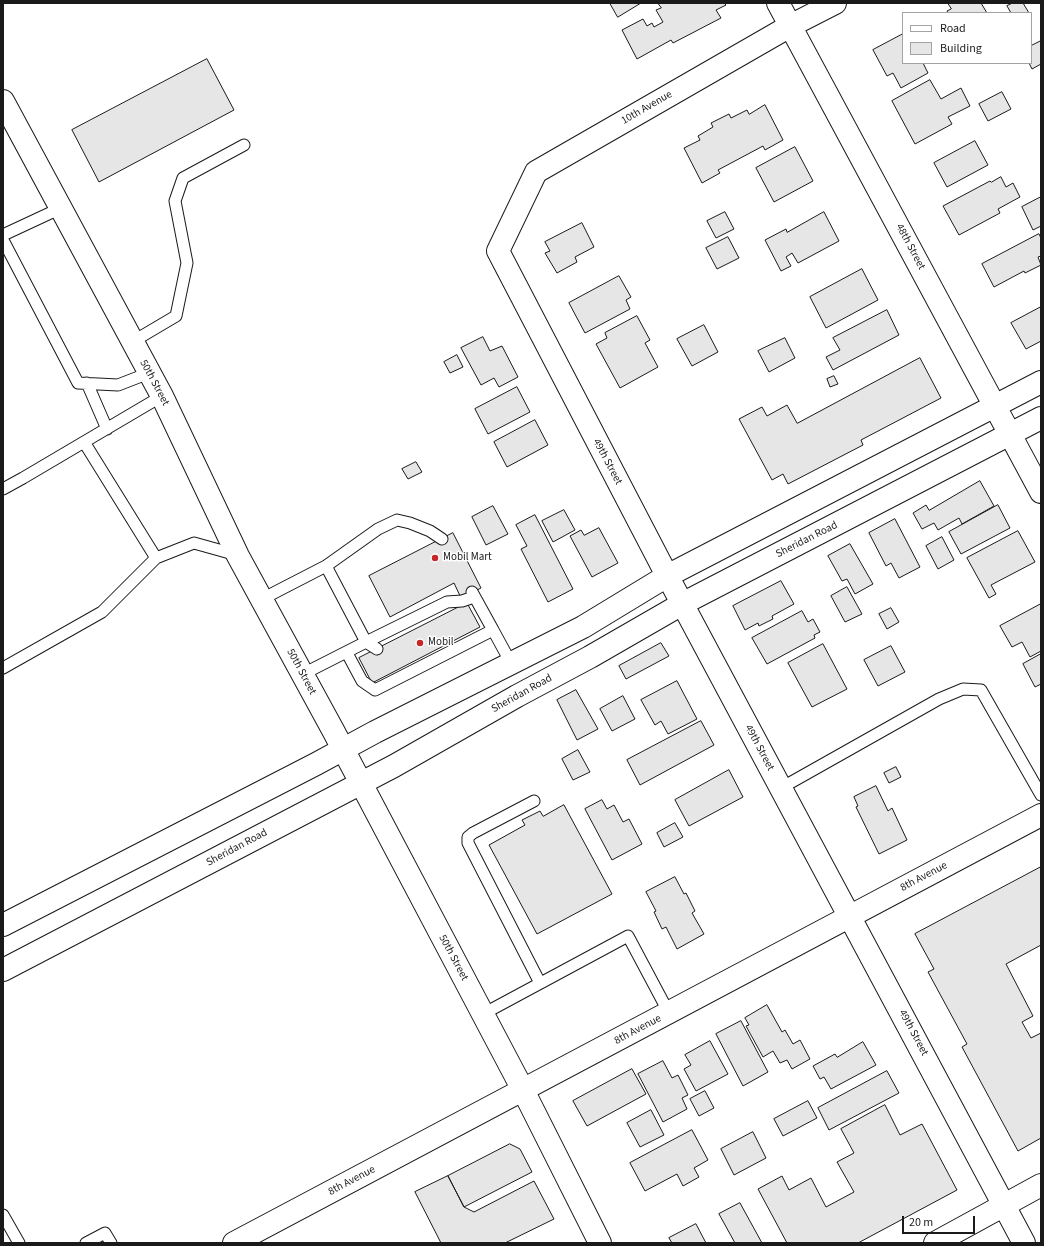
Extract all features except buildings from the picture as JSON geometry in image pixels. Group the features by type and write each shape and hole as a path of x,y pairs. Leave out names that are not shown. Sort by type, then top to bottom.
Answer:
{"street":[{"name":"48th Street","path":"778,3 996,405 1041,492"},
{"name":"10th Avenue","path":"498,251 536,172 790,26 835,3"},
{"name":"50th Street","path":"3,101 162,396 238,556 303,674 524,1090 600,1243"},
{"name":"49th Street","path":"498,251 667,576 1024,1243"},
{"path":"3,925 343,750 375,732 583,627 667,576 1041,382"},
{"name":"Sheridan Road","path":"3,970 394,766 682,604 1041,418"},
{"name":"8th Avenue","path":"234,1243 1041,815"},
{"path":"935,1243 1041,1185"}],"lane":[{"path":"132,342 176,316 187,262 175,201 183,178 244,145"},
{"path":"3,235 61,208"},
{"path":"3,240 78,383 118,385 149,373"},
{"path":"87,384 107,429"},
{"path":"4,487 162,396"},
{"path":"84,442 156,558"},
{"path":"262,599 326,566 378,529 397,520 410,523 430,531 442,539"},
{"path":"3,668 102,612 156,558 194,543 238,556"},
{"path":"326,566 366,642 377,649"},
{"path":"303,674 400,626 431,616 447,602 462,601 473,594 511,663"},
{"path":"400,626 410,632"},
{"path":"347,653 362,681 375,690 441,652 493,630"},
{"path":"781,788 932,703 963,689 981,690 1041,795"},
{"path":"534,801 473,833 468,837 468,843 540,984"},
{"path":"483,1014 628,936 669,1013"},
{"path":"3,1215 19,1243"},
{"path":"86,1243 106,1233 111,1243"}],"place":[{"name":"Mobil Mart","path":"435,558"},
{"name":"Mobil","path":"420,643"}]}
